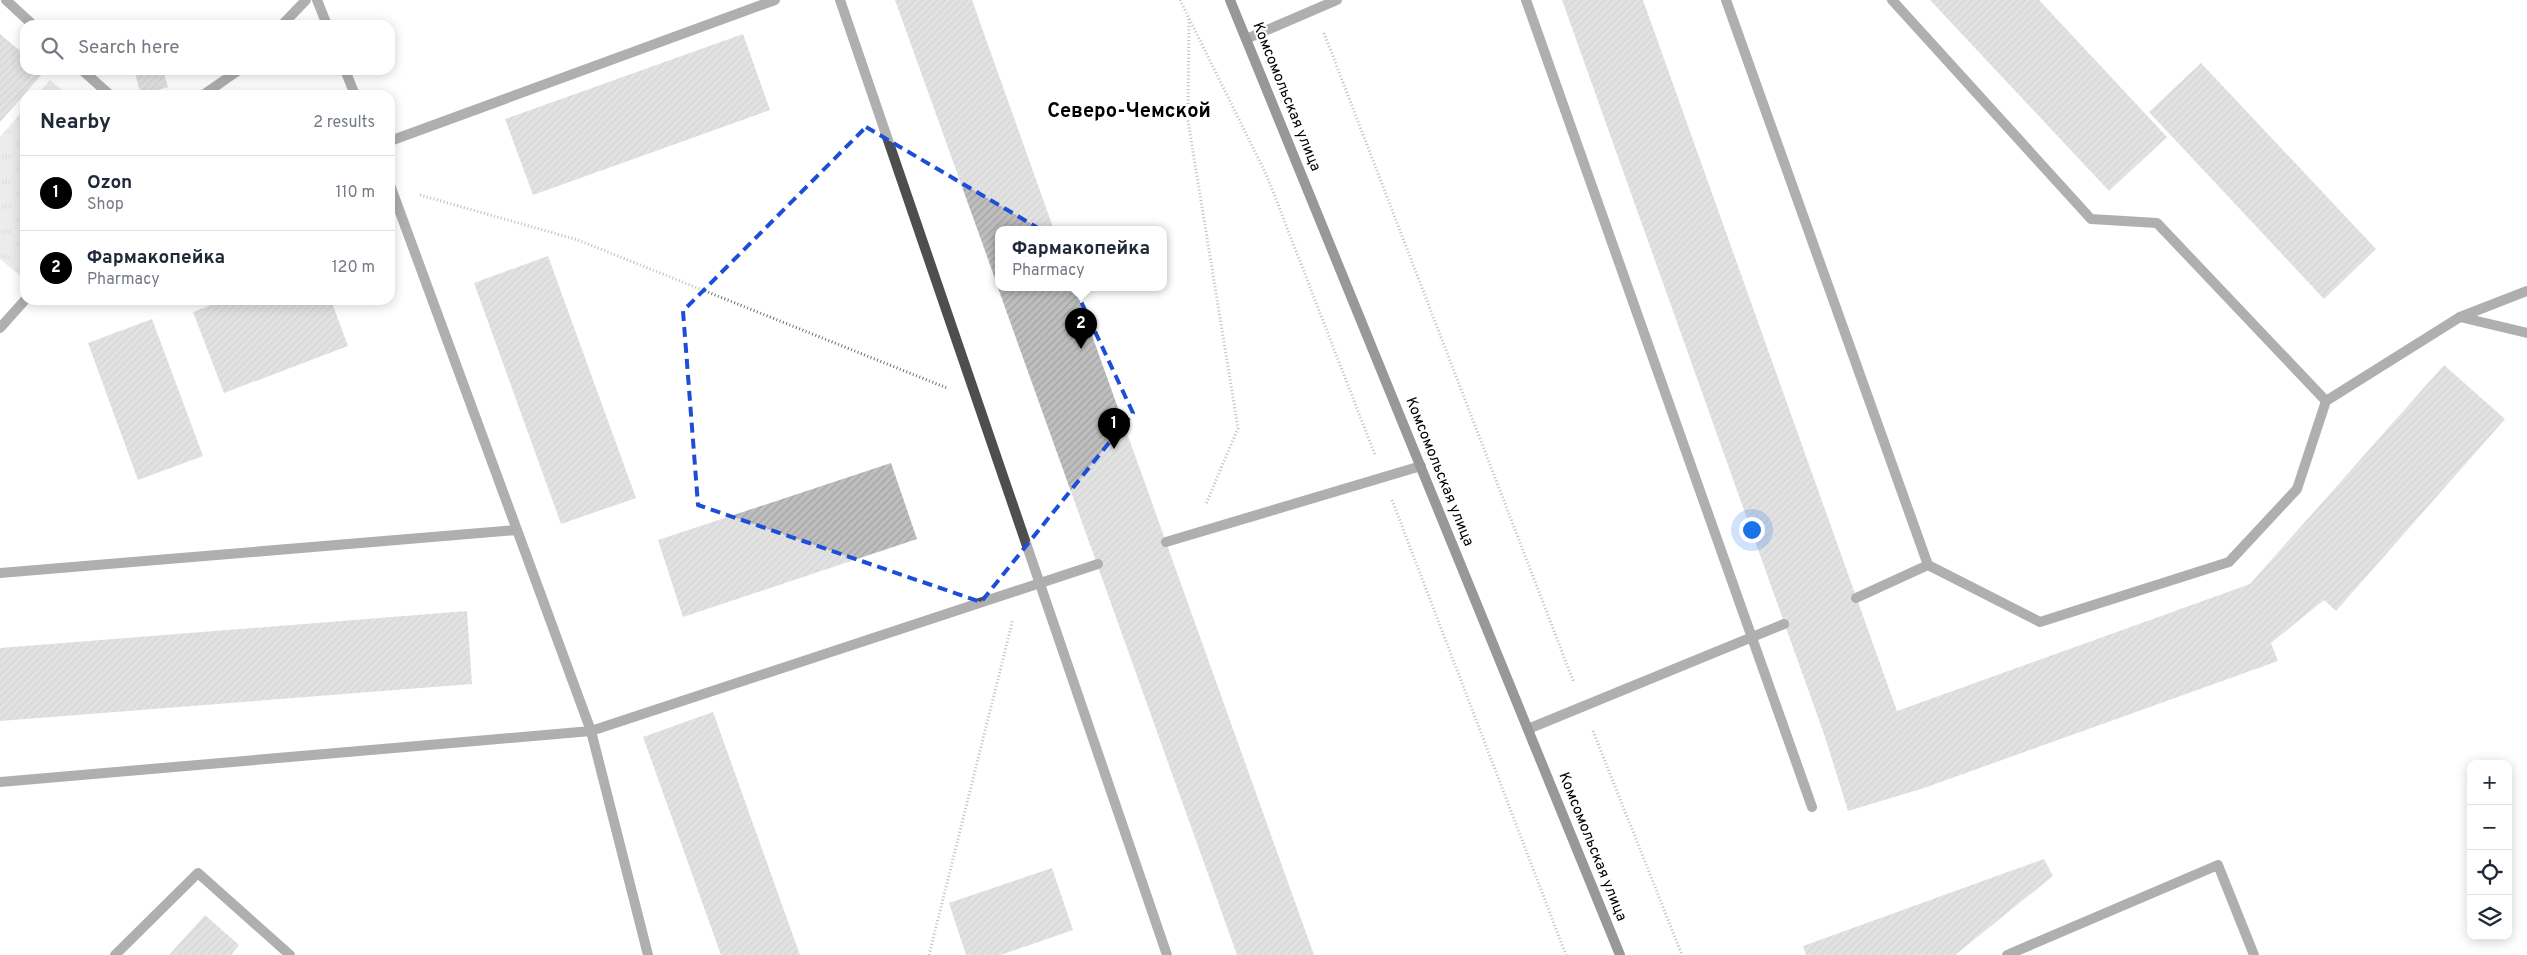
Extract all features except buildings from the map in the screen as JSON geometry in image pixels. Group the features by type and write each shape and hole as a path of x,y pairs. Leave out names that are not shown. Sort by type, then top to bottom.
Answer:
{"main road":[{"name":"Комсомольская улица","path":"1230,0 1620,955"}],"lane":[{"path":"6,0 28,20"},
{"path":"287,20 306,0"},
{"path":"317,0 325,20"},
{"path":"395,140 775,0"},
{"path":"840,0 1167,955"},
{"path":"1246,39 1314,8 1337,0"},
{"path":"1526,0 1812,807"},
{"path":"1726,0 1928,565 2040,622 2229,562 2297,489 2326,401 2460,318 2527,290"},
{"path":"1892,0 2091,219 2157,223 2326,401"},
{"path":"88,75 104,90"},
{"path":"210,90 232,75"},
{"path":"347,75 353,90"},
{"path":"395,199 591,731 648,955"},
{"path":"0,328 21,305"},
{"path":"2460,318 2527,333"},
{"path":"1166,542 1421,466"},
{"path":"0,573 517,530"},
{"path":"0,782 591,731 1098,564"},
{"path":"1856,598 1928,565"},
{"path":"1528,729 1784,624"},
{"path":"2007,955 2218,865 2254,955"},
{"path":"115,955 198,873 290,955"}],"path":[{"path":"1314,8 1584,707 1682,955"},
{"path":"1189,18 1188,120 1238,428 1193,534"},
{"path":"395,186 578,240 977,400"},
{"path":"929,955 1020,589"}],"highlighted area":[{"path":"866,127 1050,235 1133,413 981,602 698,505 683,311"}],"green space":[{"path":"50,80 62,90 41,90"},
{"path":"20,114 19,275 0,259 0,137"}],"place":[{"name":"Фармакопейка","path":"1081,349"},
{"name":"Ozon","path":"1114,449"}],"district":[{"name":"Северо-Чемской","path":"1129,112"}]}
